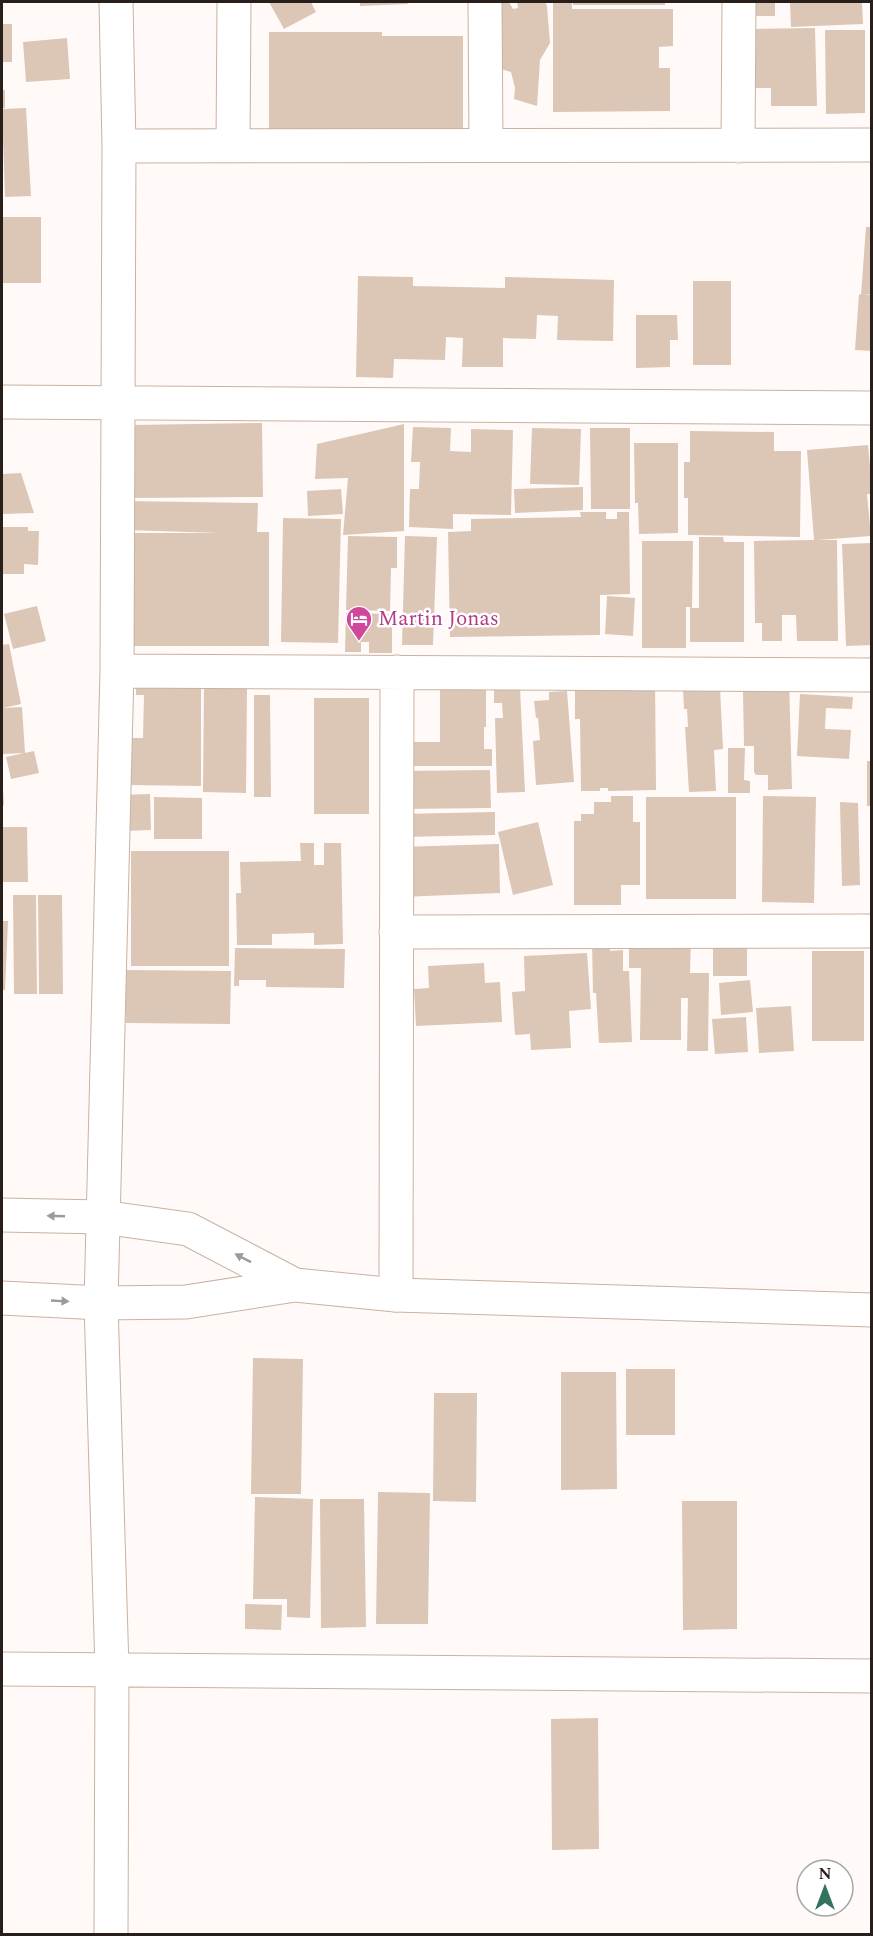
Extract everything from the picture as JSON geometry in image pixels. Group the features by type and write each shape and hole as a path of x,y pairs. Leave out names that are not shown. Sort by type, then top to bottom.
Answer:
{"street":[{"path":"111,1935 112,1669 101,1303 117,671 119,146 116,2"},
{"path":"233,146 234,2"},
{"path":"485,2 486,145"},
{"path":"738,146 739,2"},
{"path":"119,146 872,145"},
{"path":"2,402 872,408"},
{"path":"117,671 872,675"},
{"path":"396,1295 397,672"},
{"path":"396,932 872,931"},
{"path":"2,1215 102,1217 188,1229 295,1285"},
{"path":"2,1298 101,1303 186,1302 295,1285 396,1295 872,1310"},
{"path":"2,1668 872,1676"}],"building":[{"path":"269,2 311,2 316,12 284,29"},
{"path":"360,2 408,2 408,4 360,6"},
{"path":"509,2 513,9 518,8 517,2 545,2 547,6 550,43 540,60 537,106 514,99 515,88 511,72 501,69 498,3"},
{"path":"553,2 572,2 572,9 673,9 673,46 659,47 659,68 670,68 670,111 553,112"},
{"path":"573,2 665,2 665,5 573,5"},
{"path":"724,2 775,2 775,16 724,16"},
{"path":"790,2 862,2 863,24 791,27"},
{"path":"2,24 12,24 12,62 2,62"},
{"path":"815,28 817,106 771,106 771,88 754,88 753,29"},
{"path":"825,30 865,30 865,113 826,114"},
{"path":"269,32 382,32 382,36 463,36 463,132 269,132"},
{"path":"67,38 70,79 26,82 23,42"},
{"path":"2,90 5,90 5,108 2,108"},
{"path":"26,108 31,196 5,197 2,109"},
{"path":"2,217 41,217 41,283 2,283"},
{"path":"866,227 872,227 872,294 864,295 872,295 872,351 855,350"},
{"path":"358,276 413,277 413,286 505,288 505,277 614,280 613,341 557,340 558,316 537,315 536,339 503,338 503,367 462,367 463,338 446,337 445,360 394,359 393,378 356,377"},
{"path":"693,281 731,281 731,365 693,365"},
{"path":"636,315 677,315 678,340 670,340 670,367 636,368"},
{"path":"262,423 263,497 133,498 132,425"},
{"path":"404,424 404,531 343,535 348,478 315,479 317,444"},
{"path":"413,427 451,428 450,451 471,452 471,429 513,430 511,515 453,514 453,529 409,527 410,489 419,489 420,462 411,462"},
{"path":"532,428 581,429 579,485 530,484"},
{"path":"590,428 630,428 630,509 591,509"},
{"path":"690,431 774,432 774,451 801,451 800,537 688,535 688,498 684,498 684,462 690,462"},
{"path":"634,443 678,443 678,533 639,534 638,503 635,503"},
{"path":"868,445 872,494 867,494 871,536 818,540 837,540 838,641 797,641 796,615 782,615 782,641 762,641 762,623 755,623 754,541 814,540 807,450"},
{"path":"21,473 34,513 2,514 2,474"},
{"path":"583,487 583,510 515,513 514,489"},
{"path":"341,489 343,514 308,516 307,491"},
{"path":"125,501 258,503 257,532 269,532 269,646 124,646 122,533 221,533 125,530"},
{"path":"580,512 606,512 606,519 617,519 617,512 629,512 630,594 600,595 600,635 450,637 448,532 471,531 471,519 581,517"},
{"path":"283,518 341,519 338,643 281,642"},
{"path":"2,527 28,527 28,531 39,531 38,565 24,564 24,574 2,574"},
{"path":"348,536 397,537 397,568 391,568 390,611 346,610"},
{"path":"405,536 437,537 433,645 402,645"},
{"path":"699,537 723,537 724,542 744,542 744,642 690,642 690,607 686,607 686,648 642,648 642,541 693,541 692,608 699,608"},
{"path":"872,543 872,645 846,646 842,544"},
{"path":"607,596 635,598 633,636 605,634"},
{"path":"37,606 46,641 13,649 4,614"},
{"path":"346,613 392,614 392,653 369,653 369,642 361,642 361,652 345,652"},
{"path":"9,644 21,704 3,708 2,645"},
{"path":"136,674 201,687 201,786 129,785 129,738 143,738 144,695 136,695"},
{"path":"655,676 656,790 608,791 608,788 600,788 600,791 581,791 580,719 575,719 575,677"},
{"path":"789,678 792,789 768,790 768,775 756,775 754,772 754,746 744,746 743,691 772,690"},
{"path":"204,685 247,685 246,793 203,792"},
{"path":"440,687 486,687 484,749 492,749 492,766 401,766 401,742 440,742"},
{"path":"520,688 525,792 497,793 495,718 503,718 502,703 494,703 494,689"},
{"path":"720,688 723,749 714,750 716,791 689,792 685,727 688,727 687,709 684,709 683,689"},
{"path":"567,691 574,782 536,785 533,741 540,740 534,701 549,700 549,692"},
{"path":"800,694 853,697 852,709 826,708 825,729 851,730 849,759 797,756"},
{"path":"254,695 270,695 271,797 254,797"},
{"path":"314,698 369,698 369,814 314,814"},
{"path":"22,707 25,753 2,754 2,708"},
{"path":"728,748 745,748 744,780 750,781 750,793 728,793"},
{"path":"34,751 39,773 11,779 6,757"},
{"path":"867,761 872,761 872,806 867,806"},
{"path":"490,770 491,808 399,809 399,771"},
{"path":"2,790 4,805 2,806"},
{"path":"150,794 151,830 122,831 121,795"},
{"path":"611,796 633,796 633,822 640,822 640,885 621,885 621,905 574,905 574,821 581,821 581,814 594,814 594,802 611,802"},
{"path":"763,796 816,797 814,903 762,902"},
{"path":"154,797 202,798 202,839 154,839"},
{"path":"646,797 736,797 736,899 646,899"},
{"path":"840,802 858,803 860,885 842,886"},
{"path":"495,812 495,835 401,837 401,814"},
{"path":"538,822 553,885 513,895 498,832"},
{"path":"2,827 27,827 28,882 2,882"},
{"path":"300,843 314,843 314,865 324,865 324,843 341,843 343,944 314,945 314,933 272,934 272,945 237,945 236,893 241,893 240,862 301,861"},
{"path":"499,844 500,893 401,897 399,847"},
{"path":"131,851 229,851 229,966 131,966"},
{"path":"13,895 36,895 37,994 14,994"},
{"path":"38,895 62,895 63,994 39,994"},
{"path":"2,921 8,921 5,990 2,990"},
{"path":"629,937 691,937 690,973 709,973 708,1051 687,1051 688,998 681,998 681,1040 640,1040 641,968 629,968"},
{"path":"592,941 609,941 610,951 623,950 623,971 629,971 632,1042 599,1043 596,993 593,993"},
{"path":"713,947 747,947 747,976 713,976"},
{"path":"235,948 345,949 344,988 266,987 266,980 239,980 239,986 234,986"},
{"path":"812,951 864,951 864,1041 812,1041"},
{"path":"587,953 591,1009 569,1011 571,1048 531,1050 530,1034 515,1035 512,992 525,991 524,956"},
{"path":"484,963 485,983 500,982 502,1022 416,1026 414,989 429,988 428,966"},
{"path":"126,970 231,971 230,1024 126,1023"},
{"path":"750,980 753,1012 721,1015 719,983"},
{"path":"791,1006 794,1051 759,1053 756,1008"},
{"path":"746,1017 748,1052 715,1054 712,1019"},
{"path":"253,1358 303,1359 301,1494 251,1494"},
{"path":"626,1369 675,1369 675,1435 626,1435"},
{"path":"561,1372 616,1372 617,1489 561,1490"},
{"path":"434,1393 477,1393 476,1502 433,1501"},
{"path":"378,1492 430,1493 428,1624 376,1624"},
{"path":"255,1497 313,1499 310,1618 287,1617 287,1599 253,1599"},
{"path":"320,1499 364,1499 366,1627 321,1628"},
{"path":"682,1501 737,1501 737,1629 683,1630"},
{"path":"245,1604 282,1605 281,1630 245,1629"},
{"path":"598,1718 599,1849 552,1850 551,1719"}],"place":[{"name":"Martin Jonas","path":"359,642"}]}
